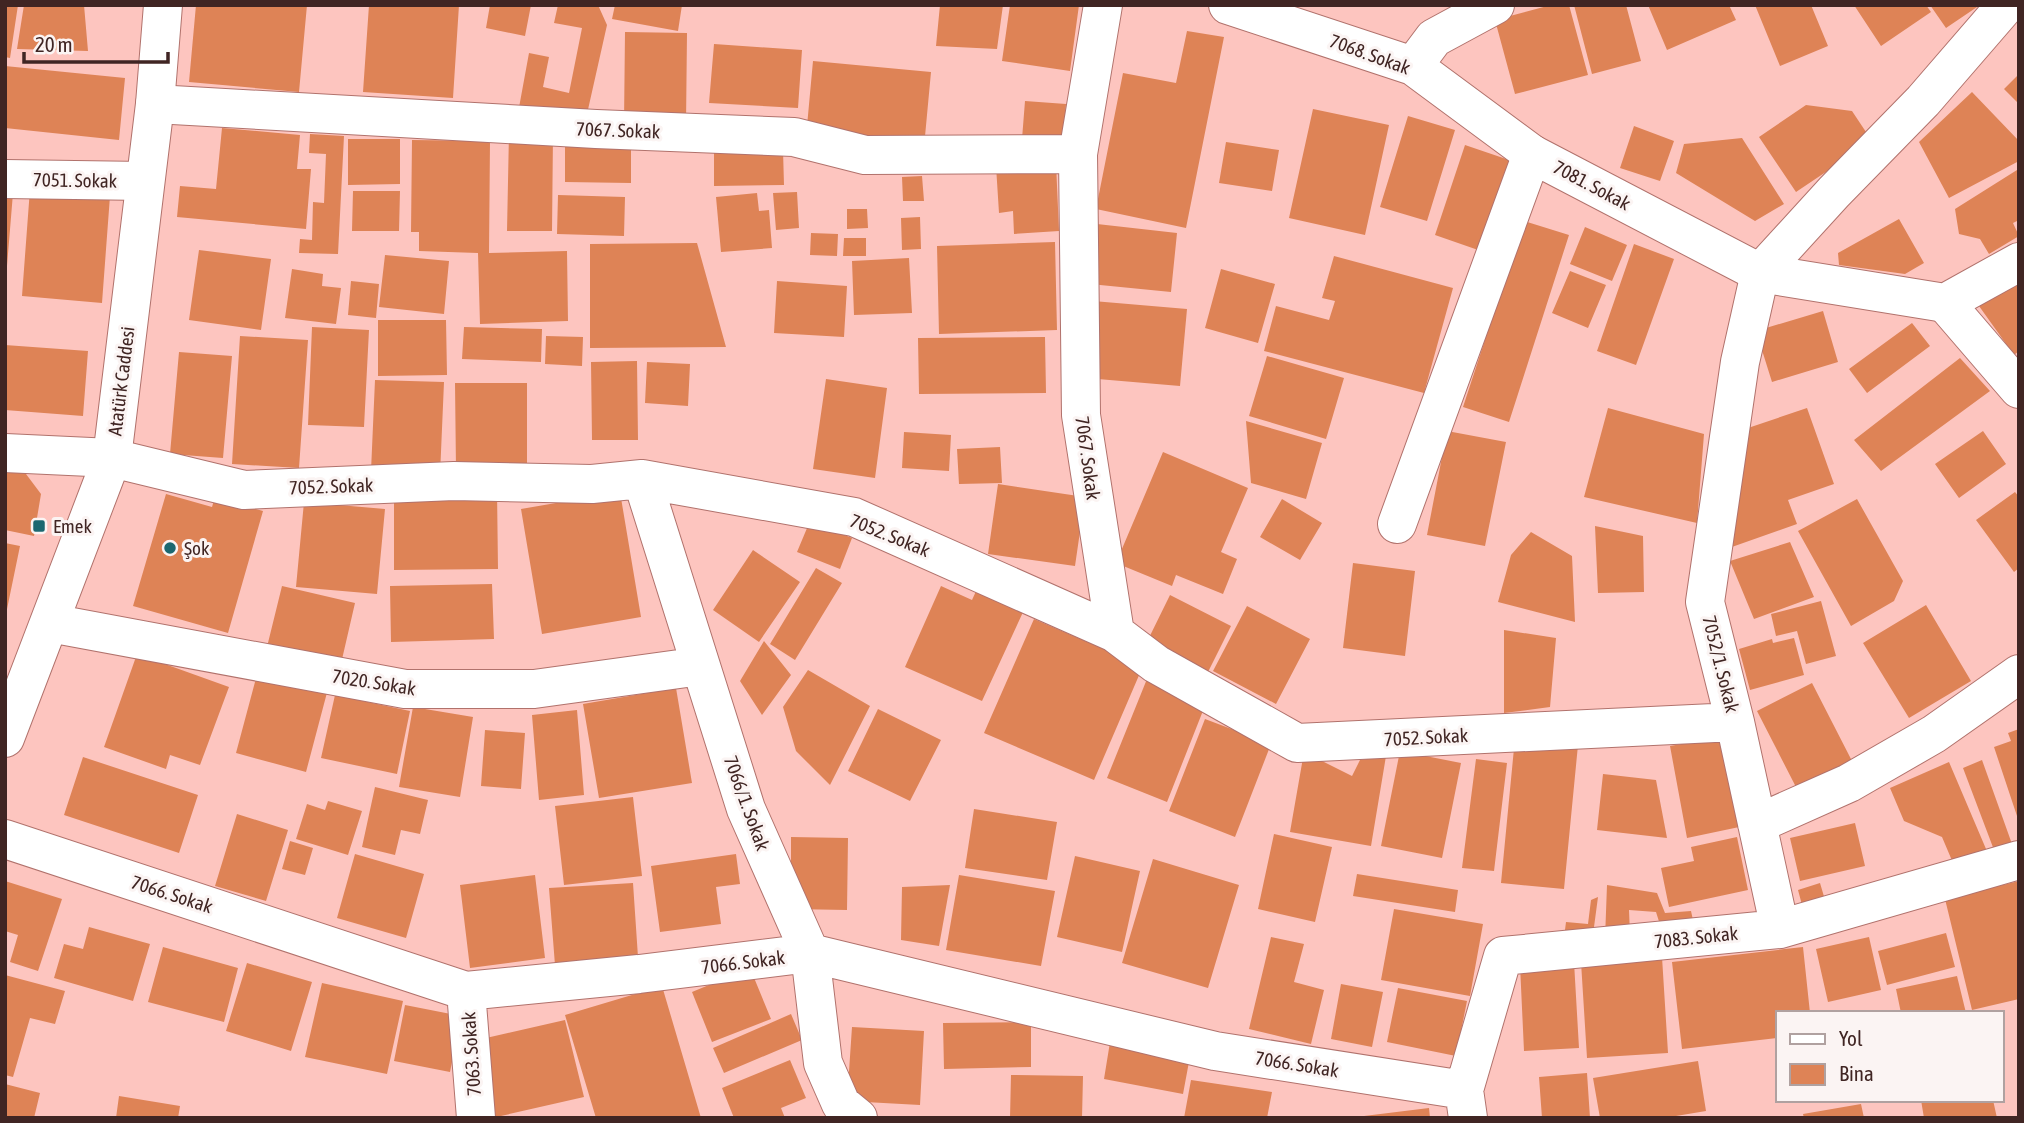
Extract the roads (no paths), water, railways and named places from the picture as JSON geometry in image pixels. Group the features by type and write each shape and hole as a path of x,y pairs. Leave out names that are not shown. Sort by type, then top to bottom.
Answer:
{"street":[{"name":"Atatürk Caddesi","path":"5,738 112,458 155,104 163,5"},
{"name":"7067. Sokak","path":"1103,5 1078,155 1081,415 1115,633"},
{"name":"7068. Sokak","path":"1228,5 1413,66 1532,154"},
{"path":"1413,66 1434,38 1494,5"},
{"path":"1760,273 1833,192 1923,101 2006,5"},
{"name":"7067. Sokak","path":"155,104 582,129 794,137 809,143 865,155 1078,155"},
{"name":"7081. Sokak","path":"1398,524 1532,154 1760,273 1945,303"},
{"name":"7051. Sokak","path":"5,179 145,181"},
{"path":"2019,262 1945,303 2019,388"},
{"name":"7052/1. Sokak","path":"1760,273 1740,362 1705,602 1735,722 1780,929"},
{"name":"7052. Sokak","path":"5,453 112,458 244,489 454,481 592,484 642,479 854,517 1115,633 1156,664 1297,743 1735,722"},
{"name":"7066/1. Sokak","path":"642,479 746,809 810,953 823,1063 841,1104 858,1118"},
{"name":"7020. Sokak","path":"50,623 405,689 534,690 701,666"},
{"path":"1757,824 1849,783 1934,734 2019,674"},
{"name":"7066. Sokak","path":"5,839 466,991 810,953 1215,1051 1466,1104"},
{"name":"7083. Sokak","path":"1466,1104 1503,956 1780,929 2019,860"},
{"name":"7063. Sokak","path":"466,991 476,1118"}],"place":[{"name":"Emek","path":"39,526"},
{"name":"Şok","path":"170,548"}]}
